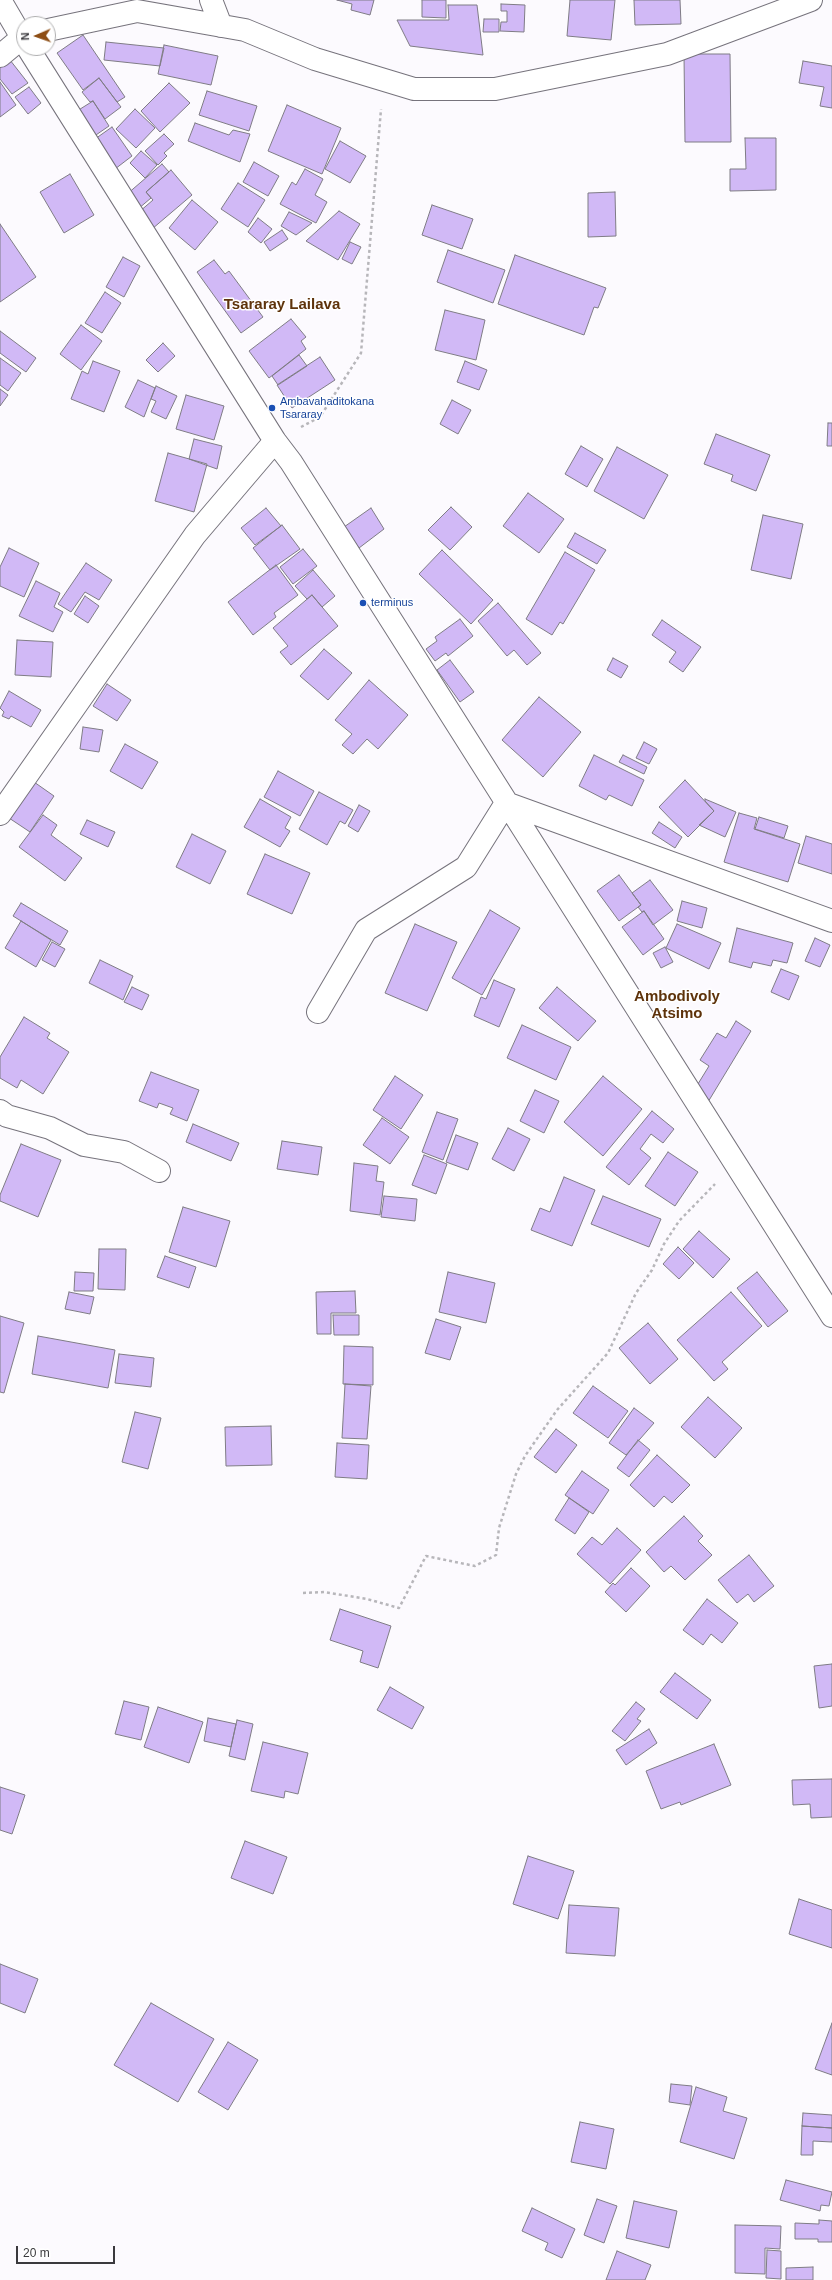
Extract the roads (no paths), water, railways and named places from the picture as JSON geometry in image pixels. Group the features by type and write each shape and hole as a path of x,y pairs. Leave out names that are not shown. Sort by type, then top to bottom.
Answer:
{"street":[{"path":"0,0 16,27"},
{"path":"211,0 222,26"},
{"path":"56,28 137,11 245,30 315,59 384,78 414,89 495,89 667,54 811,0"},
{"path":"0,56 16,45"},
{"path":"34,56 276,441 291,462 832,1316"},
{"path":"0,814 195,535 276,441"},
{"path":"506,803 832,921"},
{"path":"318,1012 366,930 466,868 506,803"},
{"path":"0,1111 7,1116 50,1128 84,1145 124,1152 159,1171"}],"place":[{"name":"Ambavahaditokana Tsararay","path":"272,408"},
{"name":"terminus","path":"363,603"}],"district":[{"name":"Tsararay Lailava","path":"282,305"},
{"name":"Ambodivoly Atsimo","path":"677,1006"}]}
